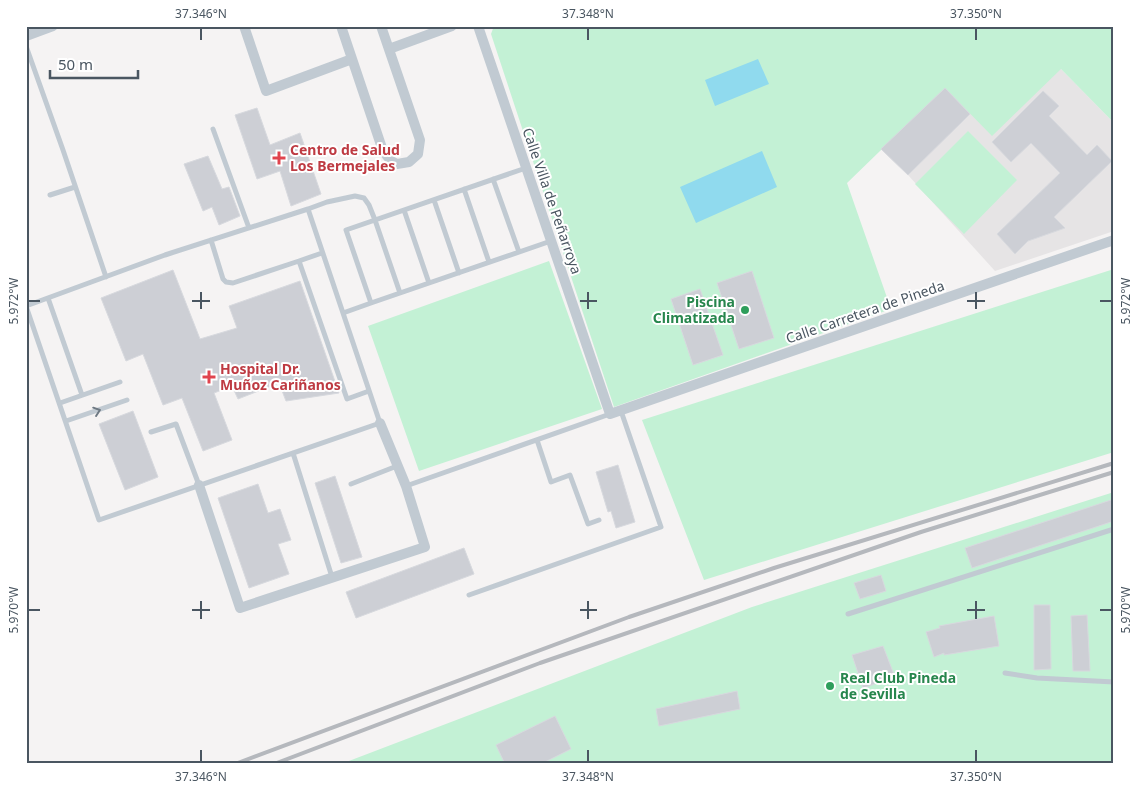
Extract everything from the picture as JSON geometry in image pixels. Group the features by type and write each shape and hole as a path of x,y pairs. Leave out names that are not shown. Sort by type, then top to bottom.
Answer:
{"street":[{"path":"26,36 53,26"},
{"path":"244,26 266,91 352,59"},
{"path":"341,26 382,152 396,164 408,162 418,154 420,140 381,26"},
{"path":"389,49 452,26"},
{"name":"Calle Villa de Peñarroya","path":"478,26 610,414"},
{"name":"Calle Carretera de Pineda","path":"610,414 1114,240"},
{"path":"199,486 240,608 425,546 406,486 380,424"}],"lane":[{"path":"26,46 106,277"},
{"path":"213,129 250,228"},
{"path":"371,303 346,230 526,168"},
{"path":"493,179 518,252"},
{"path":"50,195 75,187"},
{"path":"464,189 489,262"},
{"path":"308,210 380,424 99,520 26,306 165,255 308,210 327,202 356,196 364,198 369,205 400,293"},
{"path":"434,200 459,272"},
{"path":"404,210 429,283"},
{"path":"211,240 223,279 226,282 233,283 322,253"},
{"path":"343,313 551,240"},
{"path":"299,261 347,399 369,392"},
{"path":"48,298 82,395"},
{"path":"60,403 120,382"},
{"path":"66,422 127,400"},
{"path":"469,595 661,527 622,410"},
{"path":"406,486 610,414"},
{"path":"152,432 176,424 199,486"},
{"path":"536,440 551,482 570,475 588,524 599,520"},
{"path":"293,453 332,577"},
{"path":"351,484 398,466"},
{"path":"848,614 1114,529"},
{"path":"1006,673 1037,678 1114,682"}],"shaded area":[{"path":"1061,69 1114,123 1114,231 995,271 908,175 881,149 945,88"}],"green space":[{"path":"494,26 1114,26 1114,123 1061,69 992,136 945,88 847,183 891,309 614,407 491,34"},
{"path":"968,131 1017,180 964,234 915,184"},
{"path":"549,261 602,409 419,471 368,326"},
{"path":"1114,269 1114,452 704,580 642,420"},
{"name":"Real Club Pineda de Sevilla","path":"1114,492 1114,764 341,764 752,607"}],"water":[{"path":"758,59 769,84 715,106 705,80"},
{"path":"762,151 777,187 696,223 680,187"}],"building":[{"path":"945,88 970,114 908,175 881,149"},
{"path":"1043,91 1059,106 1049,116 1087,155 1097,145 1112,161 1054,217 1065,228 1028,241 1015,254 997,234 1060,173 1031,143 1011,162 992,142"},
{"name":"Centro de Salud Los Bermejales","path":"257,108 270,145 300,133 321,194 291,206 280,171 257,179 235,115"},
{"path":"208,156 222,189 229,187 240,216 219,225 212,207 203,211 184,164"},
{"name":"Hospital Dr. Muñoz Cariñanos","path":"173,270 200,339 237,328 229,306 300,281 339,393 286,401 279,383 238,399 232,386 214,393 232,440 203,451 182,398 163,405 143,354 126,361 101,298"},
{"name":"Piscina Climatizada","path":"752,271 774,338 739,349 717,283"},
{"name":"Piscina Climatizada","path":"700,289 723,355 693,365 671,299"},
{"path":"133,411 158,477 125,490 99,424"},
{"path":"618,465 635,522 616,528 611,511 608,512 596,472"},
{"path":"335,476 362,557 341,563 315,483"},
{"path":"258,484 268,513 280,509 291,540 278,544 289,574 249,588 218,498"},
{"path":"1114,499 1114,521 972,568 965,548"},
{"path":"464,548 474,574 356,618 346,592"},
{"path":"881,575 886,591 860,599 854,583"},
{"path":"1034,605 1050,605 1051,669 1034,670"},
{"path":"1087,615 1090,671 1073,671 1071,616"},
{"path":"994,616 999,646 944,655 944,653 934,657 926,632 940,628 939,626"},
{"path":"883,646 895,677 863,688 852,655"},
{"path":"737,691 740,709 659,726 656,709"},
{"path":"555,716 571,749 541,764 505,764 496,745"}],"railway":[{"path":"235,764 629,617 774,568 1114,463"},
{"path":"274,764 540,663 921,532 1114,472"}],"place":[{"name":"Centro de Salud Los Bermejales","path":"279,158"},
{"name":"Piscina Climatizada","path":"745,310"},
{"name":"Hospital Dr. Muñoz Cariñanos","path":"209,377"},
{"name":"Real Club Pineda de Sevilla","path":"830,686"}]}
